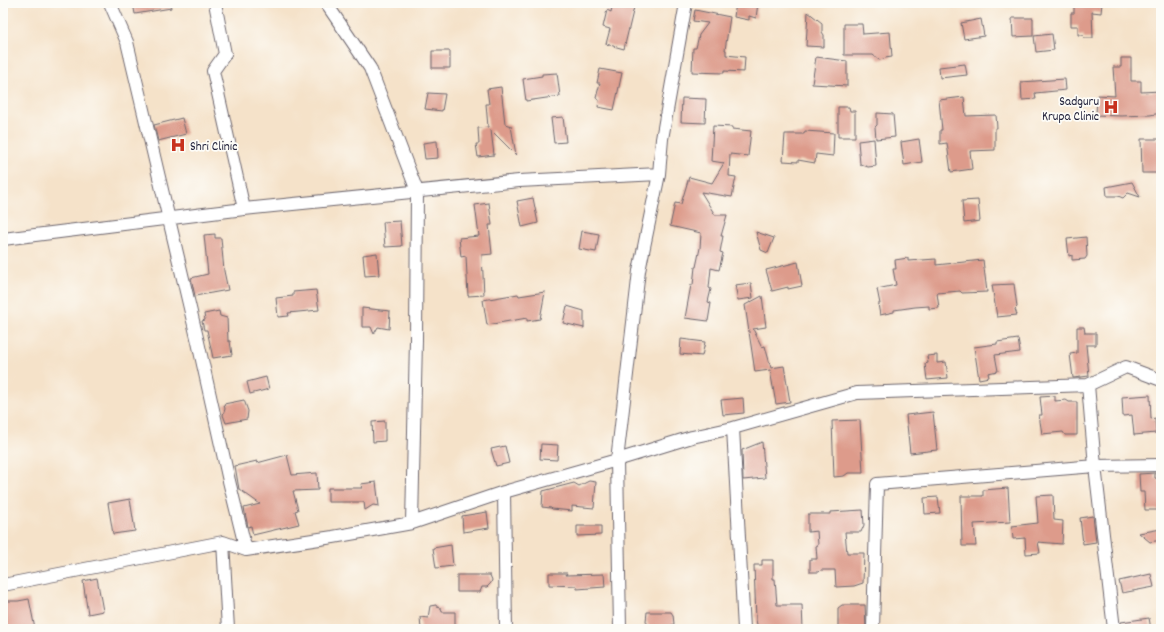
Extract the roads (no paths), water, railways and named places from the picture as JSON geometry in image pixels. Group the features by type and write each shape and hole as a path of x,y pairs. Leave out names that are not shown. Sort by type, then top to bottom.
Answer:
{"street":[{"path":"110,3 127,42 246,550"},
{"path":"216,3 225,54 213,71 244,209"},
{"path":"326,3 370,68 417,191 416,348 412,523"},
{"path":"620,629 617,460 639,271 659,174 662,139 686,3"},
{"path":"3,239 244,209 417,191 519,181 659,174"},
{"path":"3,585 223,542 246,550 333,538 412,523 504,492 692,437 733,428 857,393 1088,385 1126,367 1161,380"},
{"path":"1088,385 1095,466 1114,629"},
{"path":"733,428 744,629"},
{"path":"873,629 877,484 1095,466 1161,465"},
{"path":"504,492 506,629"},
{"path":"223,542 228,629"}],"place":[{"name":"Sadguru Krupa Clinic","path":"1111,107"},
{"name":"Shri Clinic","path":"178,145"}]}
